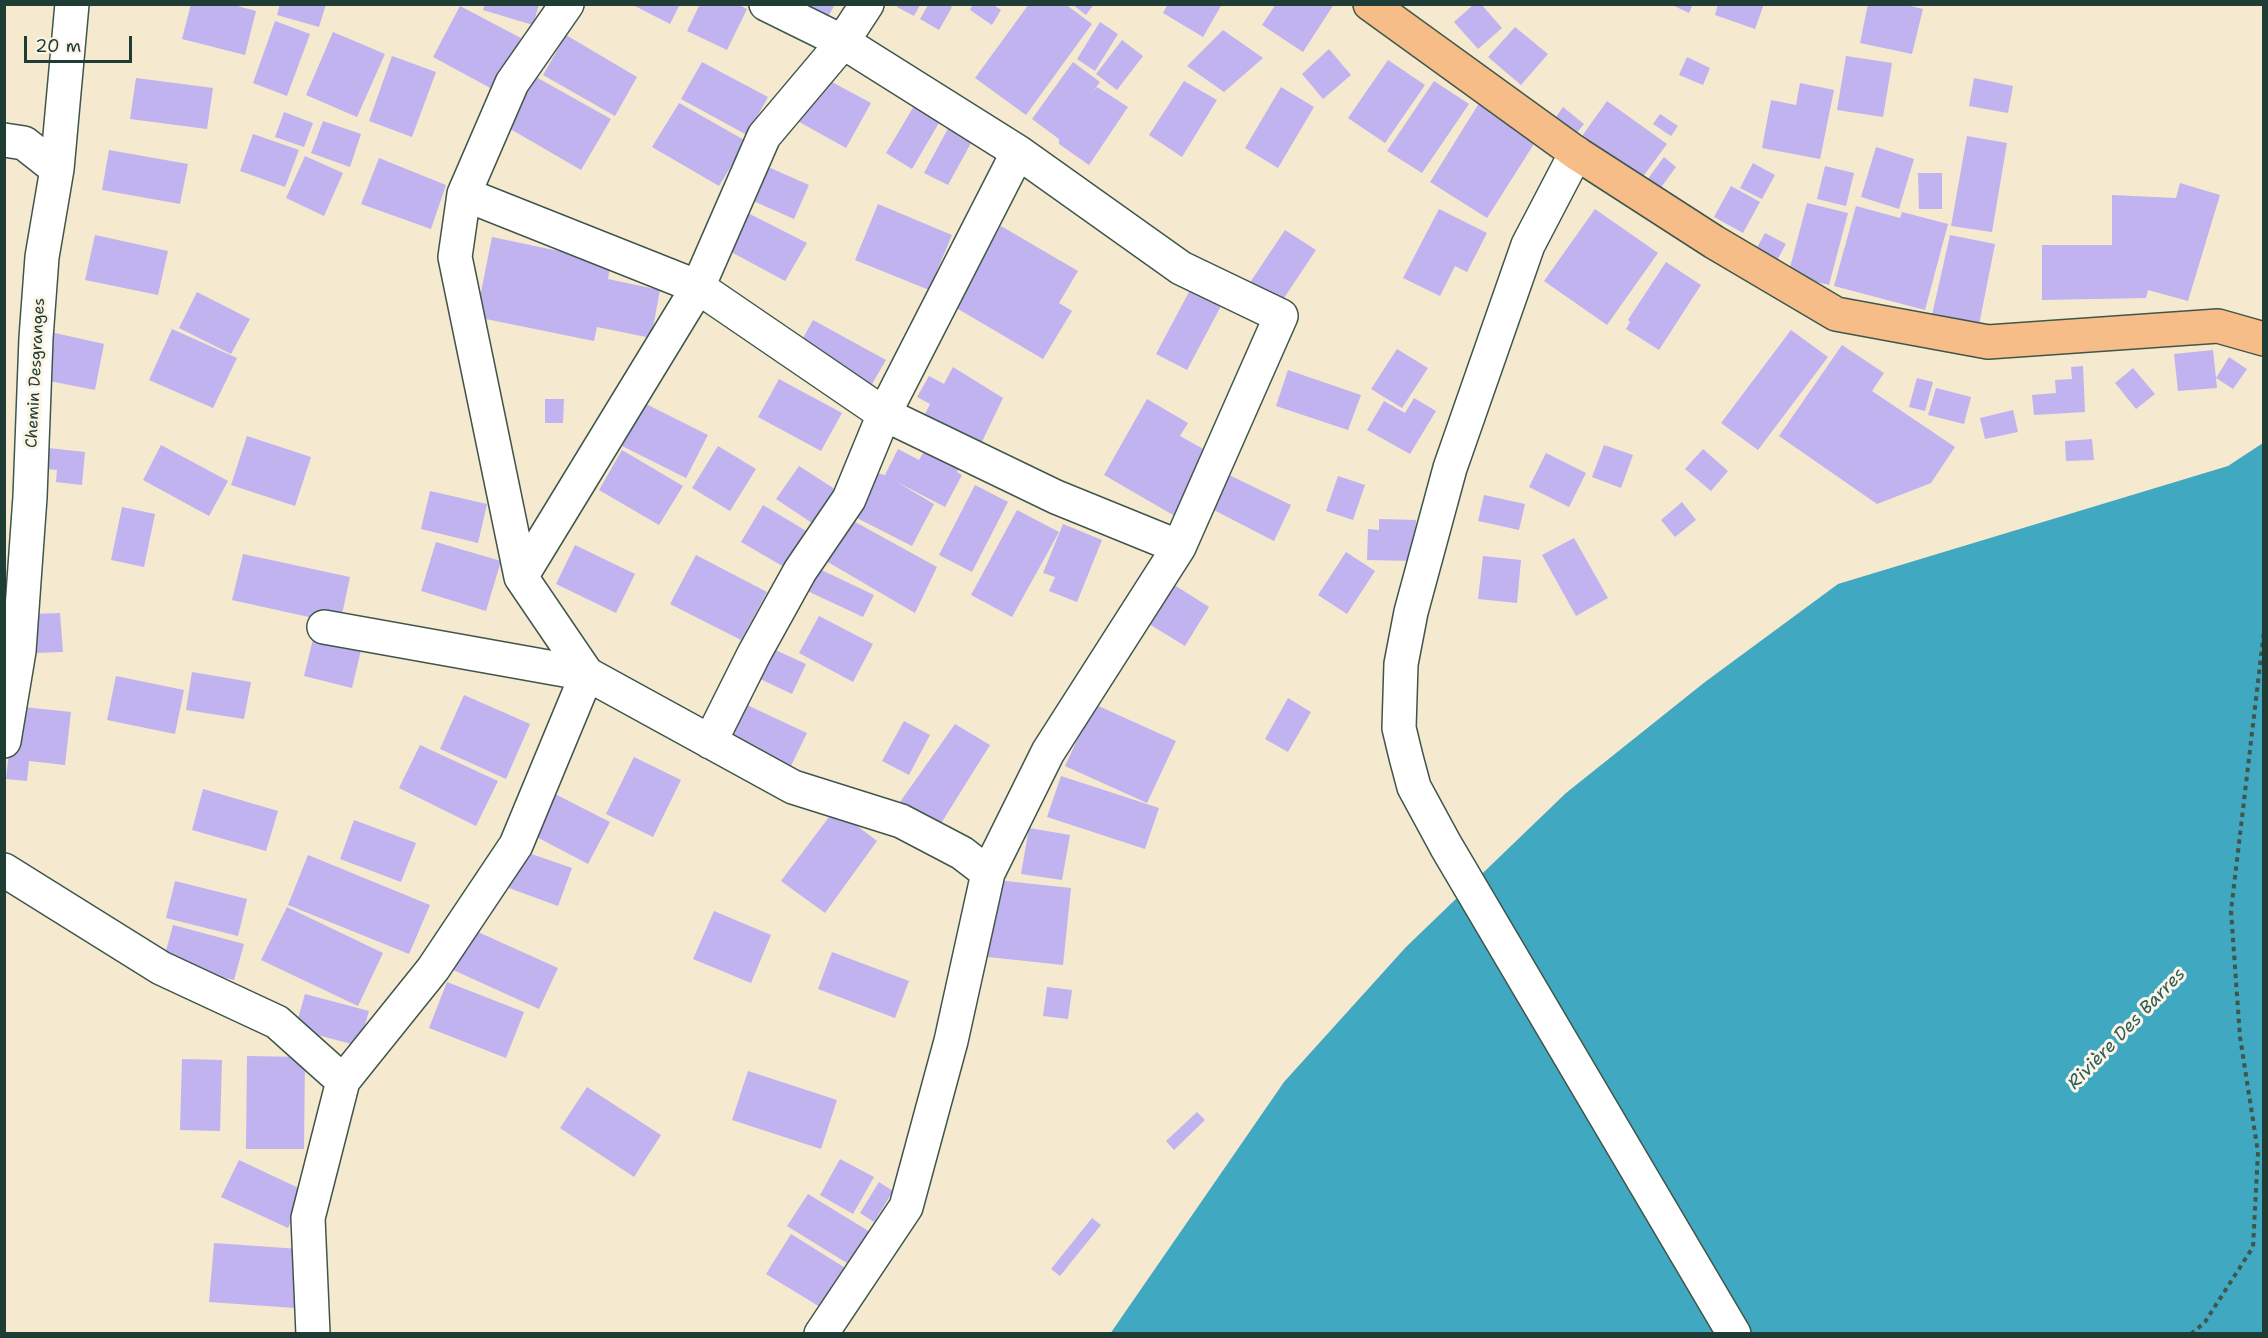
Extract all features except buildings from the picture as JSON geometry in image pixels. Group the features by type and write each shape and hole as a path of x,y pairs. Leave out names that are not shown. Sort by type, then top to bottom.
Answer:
{"main road":[{"path":"1370,4 1576,153 1714,242 1836,315 1988,342 2218,326 2264,339"}],"street":[{"name":"Chemin Desgranges","path":"4,741 19,651 30,496 36,338 42,257 57,169 72,4"},
{"path":"567,4 512,83 464,194 455,257 521,578 586,674"},
{"path":"766,4 843,42 1017,152 1181,268 1281,316 1179,547 1048,752 988,873 951,1041 906,1208 821,1334"},
{"path":"521,578 699,287 764,136 843,42 867,4"},
{"path":"4,140 24,142 57,169"},
{"path":"710,742 754,654 800,571 849,500 884,414 1017,152"},
{"path":"1576,153 1528,245 1450,468 1411,612 1403,654 1399,728 1414,788 1446,846 1734,1334"},
{"path":"464,194 699,287 884,414 1056,496 1179,547"},
{"path":"324,627 586,674 793,788 901,821 962,854 988,873"},
{"path":"313,1334 308,1218 344,1081 434,969 516,845 586,674"},
{"path":"4,870 161,968 277,1022 344,1081"}],"path":[{"path":"2192,1334 2205,1322 2253,1247 2258,1152 2240,1037 2231,911 2264,631"}],"water":[{"name":"Rivière Des Barres","path":"2263,443 2263,1333 1110,1334 1284,1082 1406,947 1566,793 1705,682 1838,584 2228,466"}]}
